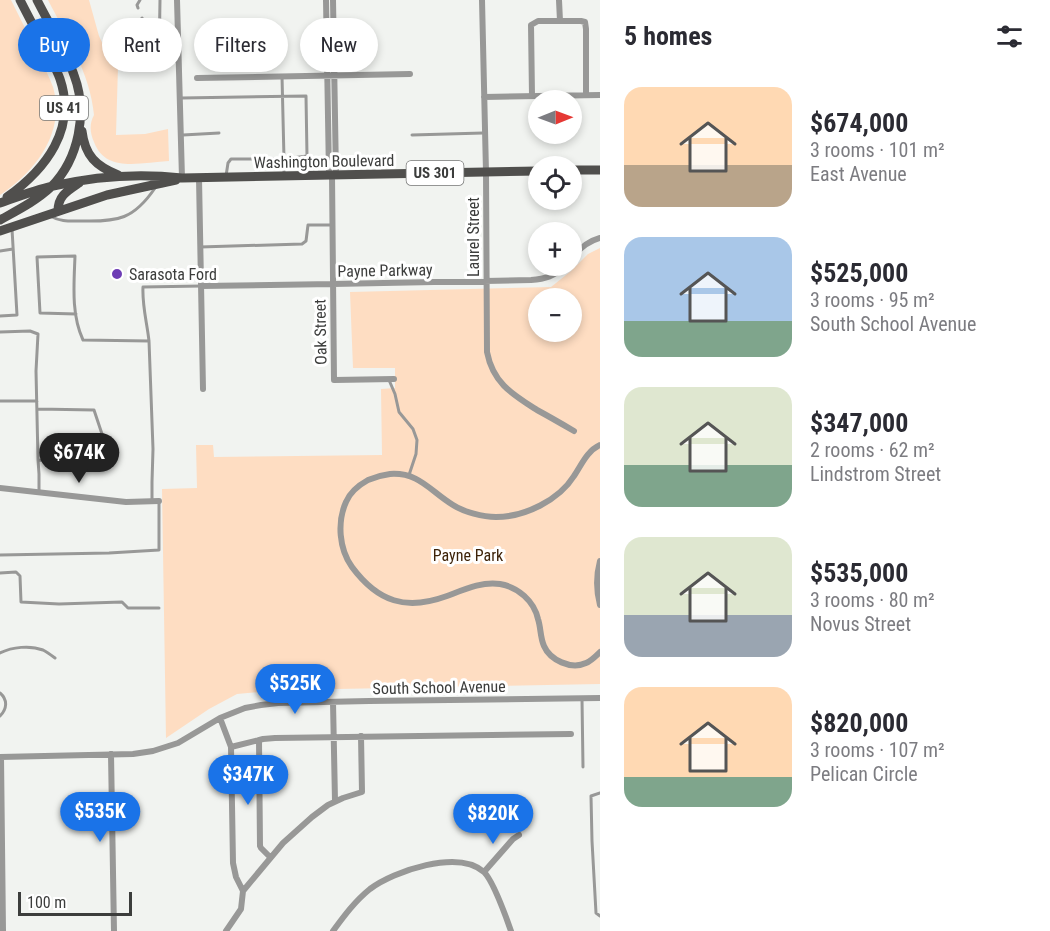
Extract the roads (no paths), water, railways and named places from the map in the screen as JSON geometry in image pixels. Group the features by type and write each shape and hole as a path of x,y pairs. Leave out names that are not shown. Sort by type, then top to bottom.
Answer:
{"main road":[{"name":"US 41","path":"0,202 30,179 51,154 58,141 64,116 60,77 20,0"},
{"name":"US 41","path":"0,220 26,206 52,186 73,153 81,124 80,100 75,76 37,0"},
{"path":"81,124 87,151 103,169 121,176"},
{"path":"582,170 600,170"},
{"name":"Washington Boulevard","path":"0,202 52,186 121,176 226,178 528,171"},
{"name":"Washington Boulevard","path":"0,231 107,195 182,178"},
{"path":"53,213 61,196 83,180"}],"street":[{"path":"177,0 177,18"},
{"path":"326,0 331,76"},
{"path":"331,76 333,0"},
{"name":"Laurel Street","path":"482,0 487,352 498,380 513,395 574,431"},
{"path":"560,0 560,21"},
{"path":"532,90 531,25 538,21 583,21 585,24 586,95"},
{"path":"179,72 182,178"},
{"path":"197,78 410,74"},
{"name":"Oak Street","path":"331,76 334,380 391,379"},
{"path":"582,95 600,95"},
{"path":"484,97 528,96"},
{"path":"200,178 202,389"},
{"path":"582,249 600,238"},
{"name":"Payne Parkway","path":"201,285 487,281 539,279 552,276"},
{"path":"600,445 589,453 573,477 551,499 533,509 496,517 477,514 454,506 421,481 409,475 384,474 358,485 346,501 340,521 341,540 347,560 359,577 374,591 390,599 410,604 426,602 466,588 500,584 517,591 529,600 536,614 544,647 550,656 562,663 576,666 585,664 600,652"},
{"path":"0,488 126,502 156,501"},
{"path":"600,561 597,572 597,595 600,605"},
{"name":"South School Avenue","path":"1,757 133,754 162,749 187,739 220,718 245,708 261,705 600,698"},
{"path":"333,702 335,801"},
{"path":"220,718 231,747 233,863 236,877 243,891 241,909 226,931"},
{"path":"231,747 268,738 571,734"},
{"path":"243,891 270,857 300,827 335,801 362,792 362,736"},
{"path":"259,740 260,846 270,857"},
{"path":"111,754 114,931"},
{"path":"1,757 3,931"},
{"path":"484,872 519,835"},
{"path":"333,931 364,894 379,883 397,874 425,865 455,862 471,865 484,872 495,890 511,931"}],"lane":[{"path":"138,8 140,0"},
{"path":"159,18 160,0"},
{"path":"282,76 284,176"},
{"path":"180,98 306,96 307,156 284,159 231,159 228,163 226,178"},
{"path":"181,135 219,133"},
{"path":"412,135 485,133"},
{"path":"53,213 59,221 118,219 137,209 158,184"},
{"path":"200,247 302,244 306,241 308,225 333,225"},
{"path":"0,316 17,315 12,228"},
{"path":"0,251 13,249"},
{"path":"76,314 40,313 38,257 75,256 76,314 83,340 149,341"},
{"path":"0,555 159,550 156,501 152,482 149,341 146,315 142,305 143,286 201,285"},
{"path":"0,332 30,331 38,334 36,371 39,491"},
{"path":"391,379 399,412 413,429 417,440 416,454 409,475"},
{"path":"0,401 38,401"},
{"path":"38,409 94,410 106,446 108,465 38,460"},
{"path":"0,573 15,572 20,576 21,602 59,604 122,602 129,608 159,608"},
{"path":"0,652 13,648 37,648 55,658"},
{"path":"0,693 6,702 4,712 0,716"},
{"path":"582,698 583,767"},
{"path":"600,793 591,796 592,841 600,916"}],"place":[{"name":"Sarasota Ford","path":"117,274"}],"park label":[{"name":"Payne Park","path":"468,555"}]}
